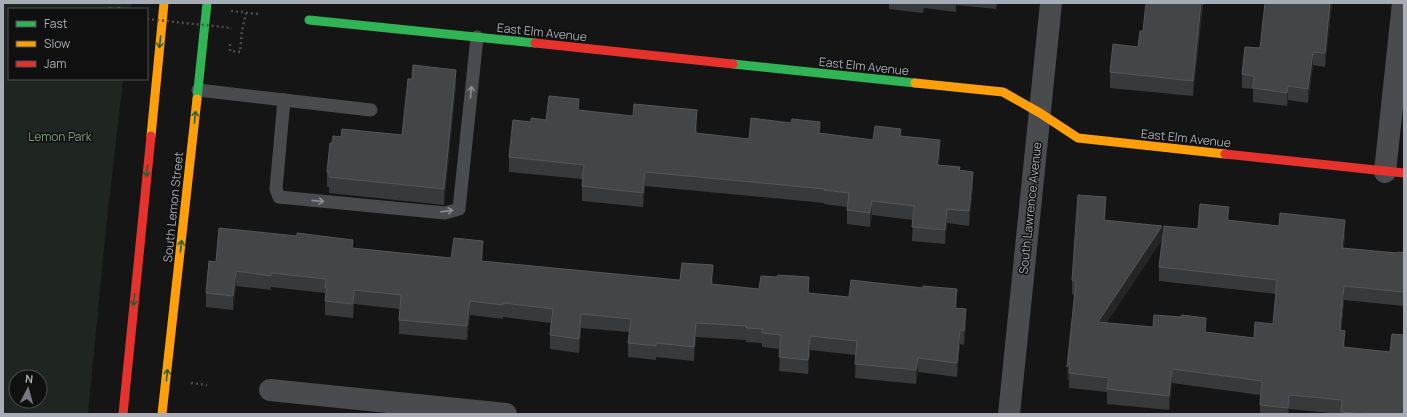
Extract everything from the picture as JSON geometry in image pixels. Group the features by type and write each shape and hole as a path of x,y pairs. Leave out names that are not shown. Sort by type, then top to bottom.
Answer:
{"street":[{"path":"123,414 164,3"},
{"name":"South Lemon Street","path":"162,414 207,3"},
{"name":"South Lawrence Avenue","path":"1009,414 1051,3"},
{"path":"1395,172 1403,3"},
{"name":"East Elm Avenue","path":"309,20 1003,92 1040,113 1078,138 1395,172"},
{"path":"270,390 506,414"}],"lane":[{"path":"284,100 276,188 279,197 445,213 459,209 477,37"},
{"path":"198,90 371,110"}],"path":[{"path":"225,11 258,14"},
{"path":"230,43 230,51 240,52 242,31 246,13"},
{"path":"148,19 232,28 231,35"},
{"path":"187,383 206,385"}],"green space":[{"name":"Lemon Park","path":"3,3 132,3 131,8 8,8 8,80 123,80 105,238 88,414 3,414"}],"building":[{"path":"1146,3 1201,3 1193,81 1110,72 1113,44 1138,47 1140,31 1143,31"},
{"path":"1265,3 1330,3 1325,53 1313,52 1308,89 1288,86 1287,93 1253,88 1254,76 1242,74 1245,47 1260,48"},
{"path":"413,65 456,70 444,189 329,177 329,172 327,172 330,143 332,143 333,136 341,137 342,129 402,135 408,79 412,79"},
{"path":"549,96 579,99 578,110 633,116 634,104 697,110 695,133 749,139 751,118 791,123 792,119 820,122 819,133 873,140 875,126 901,129 900,136 940,140 937,165 960,167 959,170 973,172 969,211 947,209 945,230 912,227 914,206 872,201 870,213 847,210 849,193 824,190 825,189 645,172 643,193 582,186 584,165 509,157 513,120 531,122 531,118 546,120"},
{"path":"1078,195 1106,197 1104,220 1162,226 1098,322 1153,327 1154,315 1181,317 1182,315 1206,318 1205,332 1254,338 1255,322 1273,324 1277,280 1159,267 1164,226 1198,229 1200,204 1229,207 1227,220 1279,226 1280,213 1345,220 1342,248 1404,253 1404,292 1344,286 1340,330 1345,331 1343,347 1390,352 1392,334 1404,335 1404,414 1362,414 1341,412 1342,400 1289,395 1288,408 1260,405 1262,381 1172,369 1169,396 1107,389 1109,378 1069,373 1070,363 1067,367 1076,281 1072,280"},
{"path":"219,228 297,236 297,233 353,240 352,248 451,258 454,238 483,241 481,261 678,280 680,280 682,263 713,265 711,284 759,289 761,276 777,277 778,275 809,277 808,293 849,297 851,280 923,288 923,286 957,289 955,308 966,309 964,331 960,330 957,363 918,358 916,370 855,364 857,341 810,336 808,360 779,357 781,335 762,333 763,329 746,328 746,326 696,323 694,347 656,343 656,346 628,343 631,319 581,314 579,339 550,335 553,309 503,303 503,305 470,301 467,326 399,320 401,295 354,290 353,304 325,301 327,288 325,288 326,279 271,273 271,276 236,271 233,296 206,293 209,261 216,262"}],"traffic: fast":[{"path":"197,99 207,3"},
{"path":"309,20 535,43"},
{"path":"733,64 915,83"}],"traffic: slow":[{"path":"151,136 164,3"},
{"path":"915,83 1003,92 1040,113 1078,138 1225,154"},
{"path":"162,414 197,99"}],"traffic: jam":[{"path":"535,43 733,64"},
{"path":"123,414 151,136"},
{"path":"1225,154 1404,173"}]}
